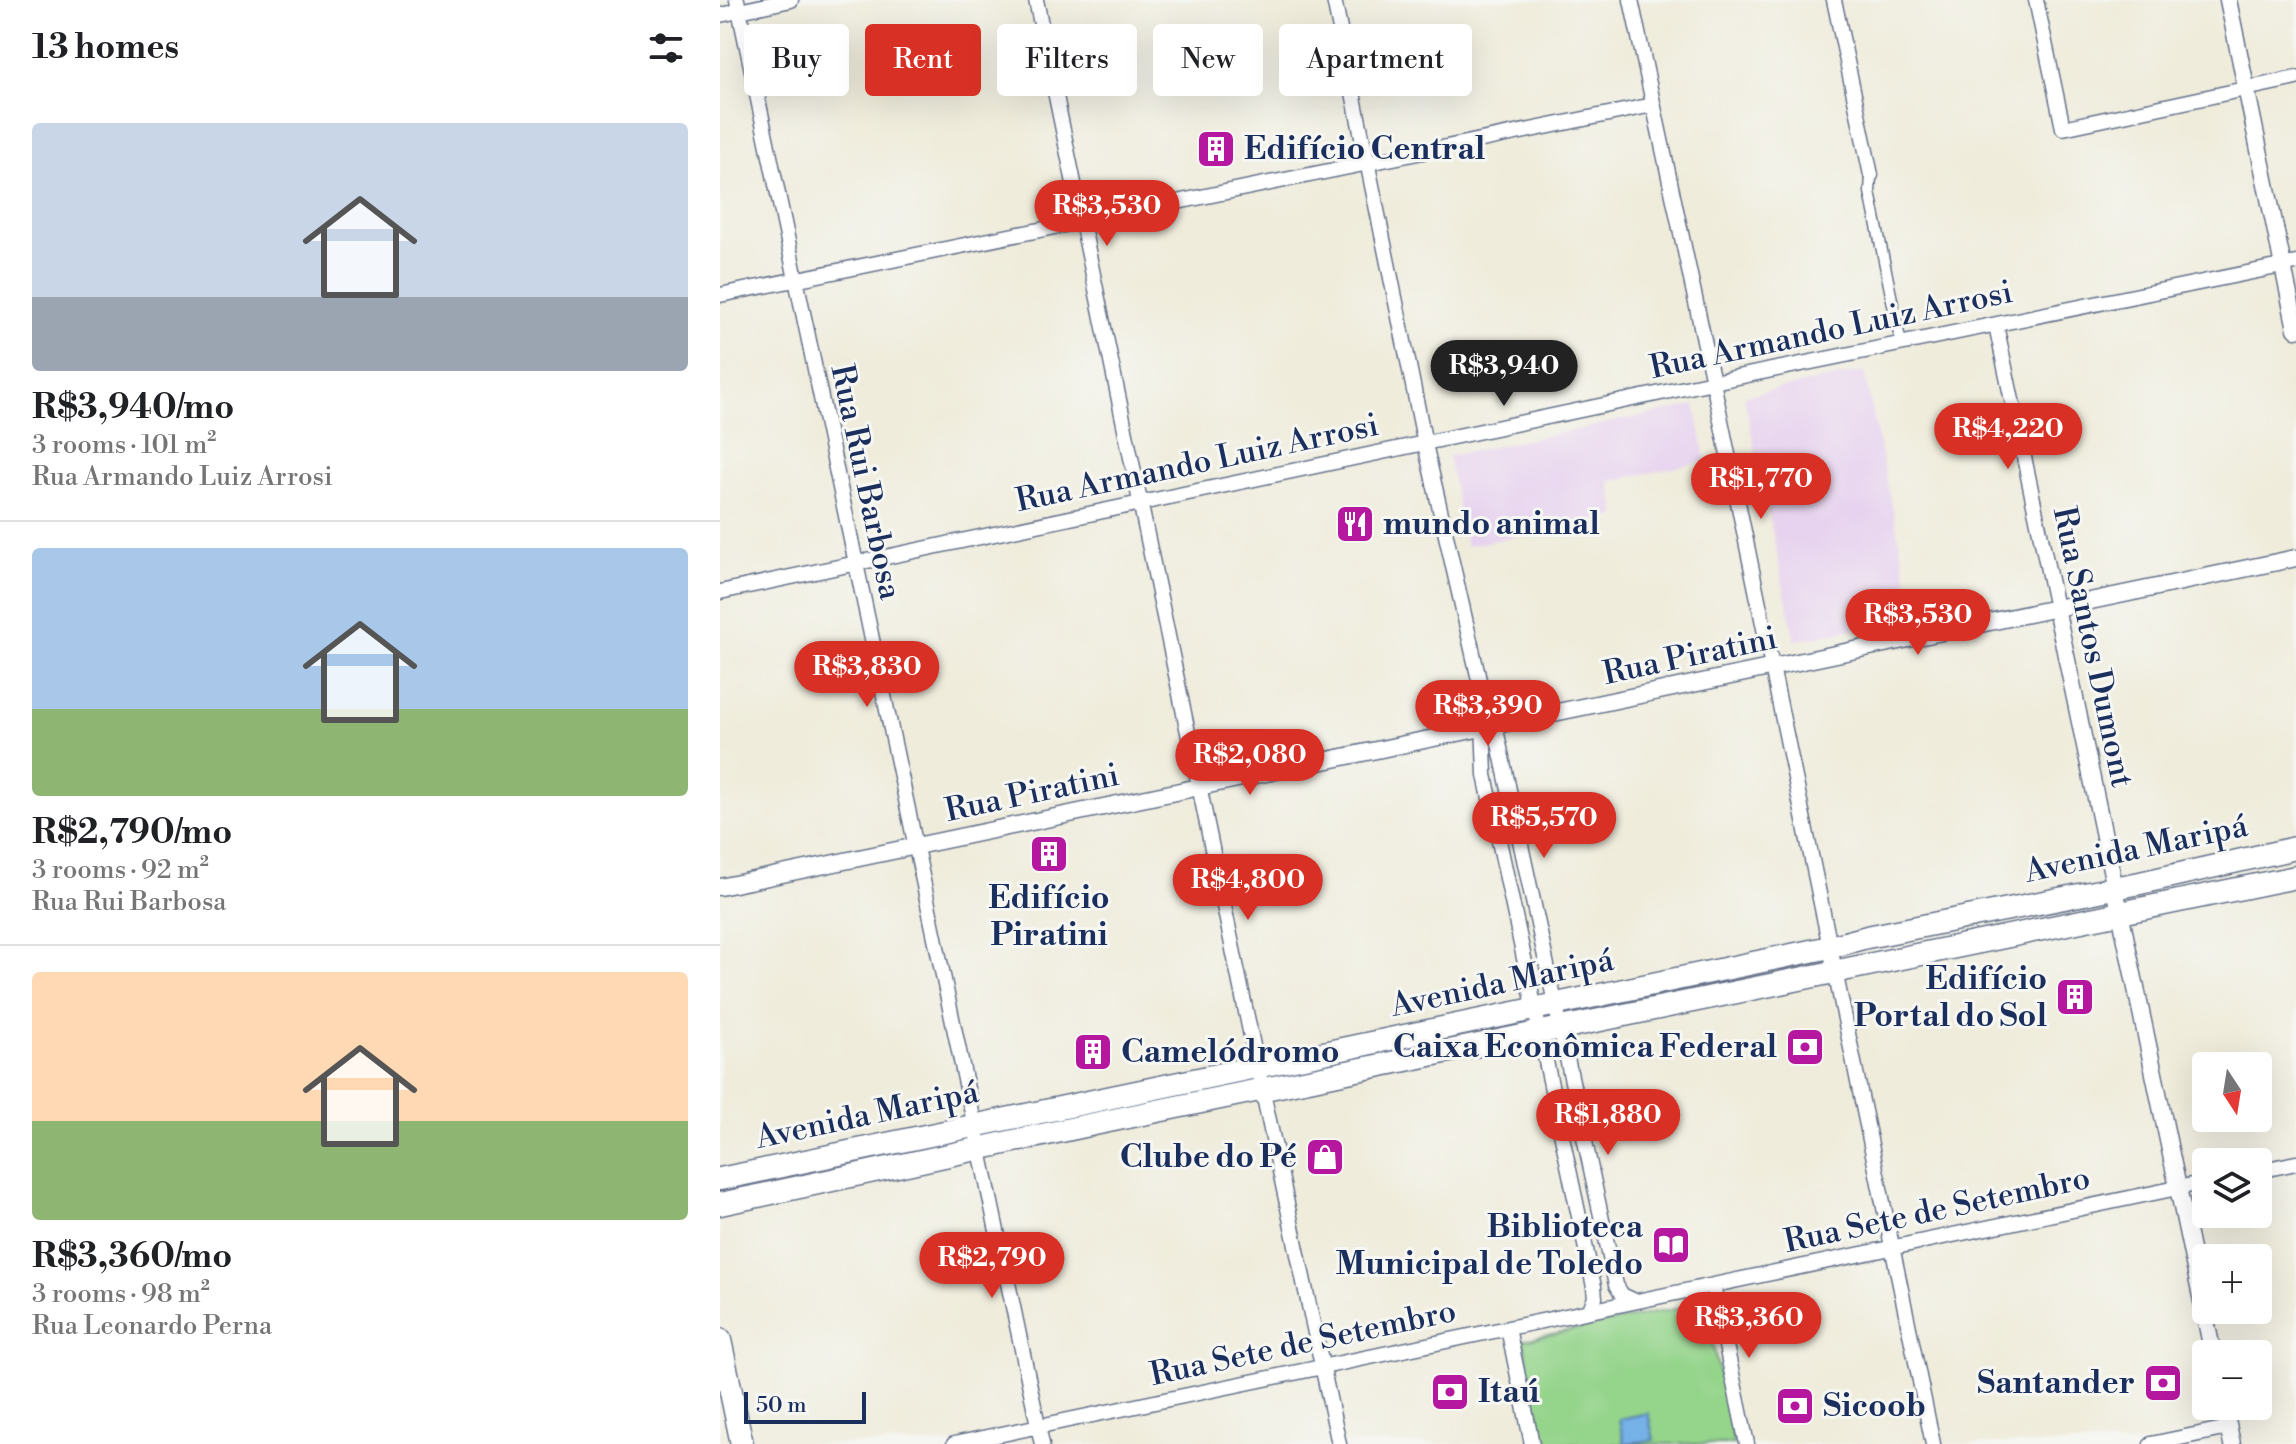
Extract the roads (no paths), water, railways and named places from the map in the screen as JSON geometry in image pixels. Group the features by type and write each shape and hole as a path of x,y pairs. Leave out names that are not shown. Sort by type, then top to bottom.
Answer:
{"main road":[{"name":"Avenida Maripá","path":"720,1179 2296,848"},
{"name":"Avenida Maripá","path":"720,1204 1262,1089 2296,877"},
{"path":"2155,880 2148,888 2150,899 2159,906"},
{"path":"2080,922 2088,911 2088,903 2081,893"},
{"path":"1867,937 1863,947 1865,958 1875,964"},
{"path":"1797,954 1806,959 1808,970 1798,980"},
{"path":"1593,997 1588,1005 1590,1015 1598,1020"},
{"path":"1498,1016 1508,1023 1510,1032 1502,1040"},
{"path":"1293,1058 1288,1065 1290,1077 1297,1082"},
{"path":"1219,1073 1229,1078 1231,1090 1224,1097"},
{"path":"820,1157 826,1181"},
{"path":"720,1340 742,1444"}],"street":[{"path":"720,15 738,6 791,0"},
{"path":"1036,0 1262,1089 1339,1444"},
{"path":"1334,0 1425,444 1489,726 1506,769 1547,964 1545,1006 1550,1030 1550,1081 1592,1277 1595,1298 1589,1311"},
{"path":"1631,0 1933,1444"},
{"path":"1834,0 1871,175 1870,192 1901,344"},
{"path":"2036,0 2063,128 2296,78"},
{"path":"2228,0 2246,89 2290,264 2296,329"},
{"name":"Rua Rui Barbosa","path":"738,6 1042,1444"},
{"path":"720,295 1653,105"},
{"name":"Rua Armando Luiz Arrosi","path":"720,592 1713,382 2290,264"},
{"name":"Rua Santos Dumont","path":"1996,325 2122,913"},
{"name":"Rua Piratini","path":"720,887 2296,558"},
{"path":"1489,726 1485,775 1526,968 1545,1006 1550,1030 1571,1076 1616,1285 1622,1295 1635,1301"},
{"path":"1485,775 1494,766 1506,769"},
{"path":"2122,913 2210,1340"},
{"path":"1526,968 1535,974 1540,973 1547,964"},
{"path":"1550,1081 1553,1068 1557,1065 1567,1069 1571,1076"},
{"path":"2272,1168 2296,1163"},
{"name":"Rua Sete de Setembro","path":"954,1444 2192,1185"},
{"path":"1592,1277 1606,1279 1614,1272"},
{"path":"1713,1285 1747,1444"},
{"path":"1508,1328 1532,1444"},
{"path":"2151,1444 2230,1436"}],"water":[{"path":"1648,1413 1654,1440 1624,1444 1619,1419"}],"place":[{"name":"Edifício Central","path":"1216,149"},
{"name":"mundo animal","path":"1355,524"},
{"name":"Edifício Piratini","path":"1049,854"},
{"name":"Edifício Portal do Sol","path":"2075,997"},
{"name":"Caixa Econômica Federal","path":"1805,1047"},
{"name":"Camelódromo","path":"1093,1052"},
{"name":"Clube do Pé","path":"1325,1157"},
{"name":"Biblioteca Municipal de Toledo","path":"1671,1245"},
{"name":"Santander","path":"2163,1383"},
{"name":"Itaú","path":"1450,1392"},
{"name":"Sicoob","path":"1795,1406"}]}
